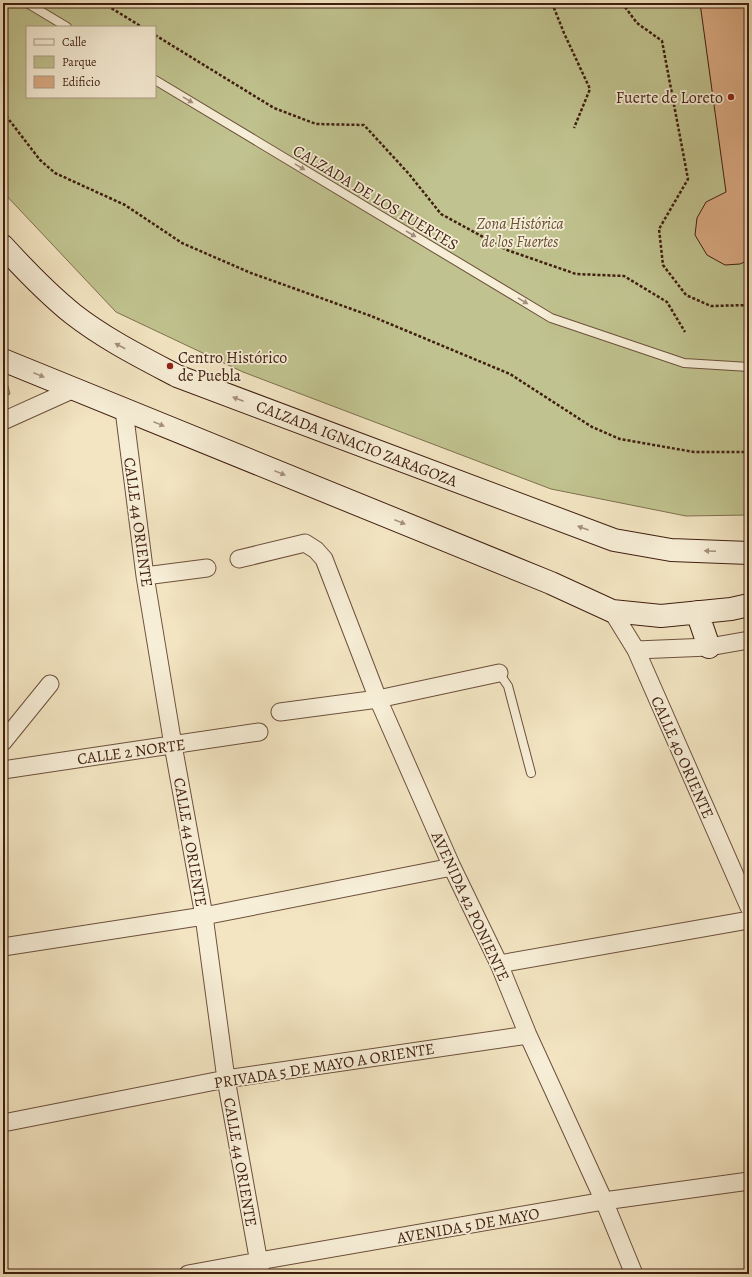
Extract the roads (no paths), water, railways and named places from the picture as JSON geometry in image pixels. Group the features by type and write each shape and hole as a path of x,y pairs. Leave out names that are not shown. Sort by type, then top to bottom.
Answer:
{"main road":[{"name":"CALZADA IGNACIO ZARAGOZA","path":"3,246 35,280 73,314 114,343 177,376 614,540 671,550 749,553"},
{"path":"3,360 551,583 612,611 661,616 749,605"},
{"path":"697,612 709,647"}],"street":[{"path":"3,420 74,389"},
{"name":"CALLE 44 ORIENTE","path":"124,410 145,576 173,745 204,916 226,1079 260,1267"},
{"name":"AVENIDA 42 PONIENTE","path":"239,558 305,543 316,550 324,559 378,700 452,867 498,964 604,1201 634,1274"},
{"path":"145,576 207,568"},
{"name":"CALLE 40 ORIENTE","path":"612,611 636,650 749,906"},
{"path":"636,650 709,647 749,640"},
{"path":"280,712 378,700 499,673"},
{"path":"3,742 50,684"},
{"name":"CALLE 2 NORTE","path":"3,770 259,732"},
{"path":"3,947 204,916 452,867"},
{"path":"498,964 749,920"},
{"name":"PRIVADA 5 DE MAYO A ORIENTE","path":"3,1123 226,1079 528,1034"},
{"name":"AVENIDA 5 DE MAYO","path":"188,1274 260,1267 604,1201 749,1181"}],"lane":[{"path":"27,3 65,26"},
{"name":"CALZADA DE LOS FUERTES","path":"156,81 551,318 684,363 749,367"},
{"path":"499,673 508,686 531,772"}],"place":[{"name":"Fuerte de Loreto","path":"731,97"},
{"name":"Centro Histórico de Puebla","path":"170,366"}],"park label":[{"name":"Zona Histórica de los Fuertes","path":"520,232"}]}
